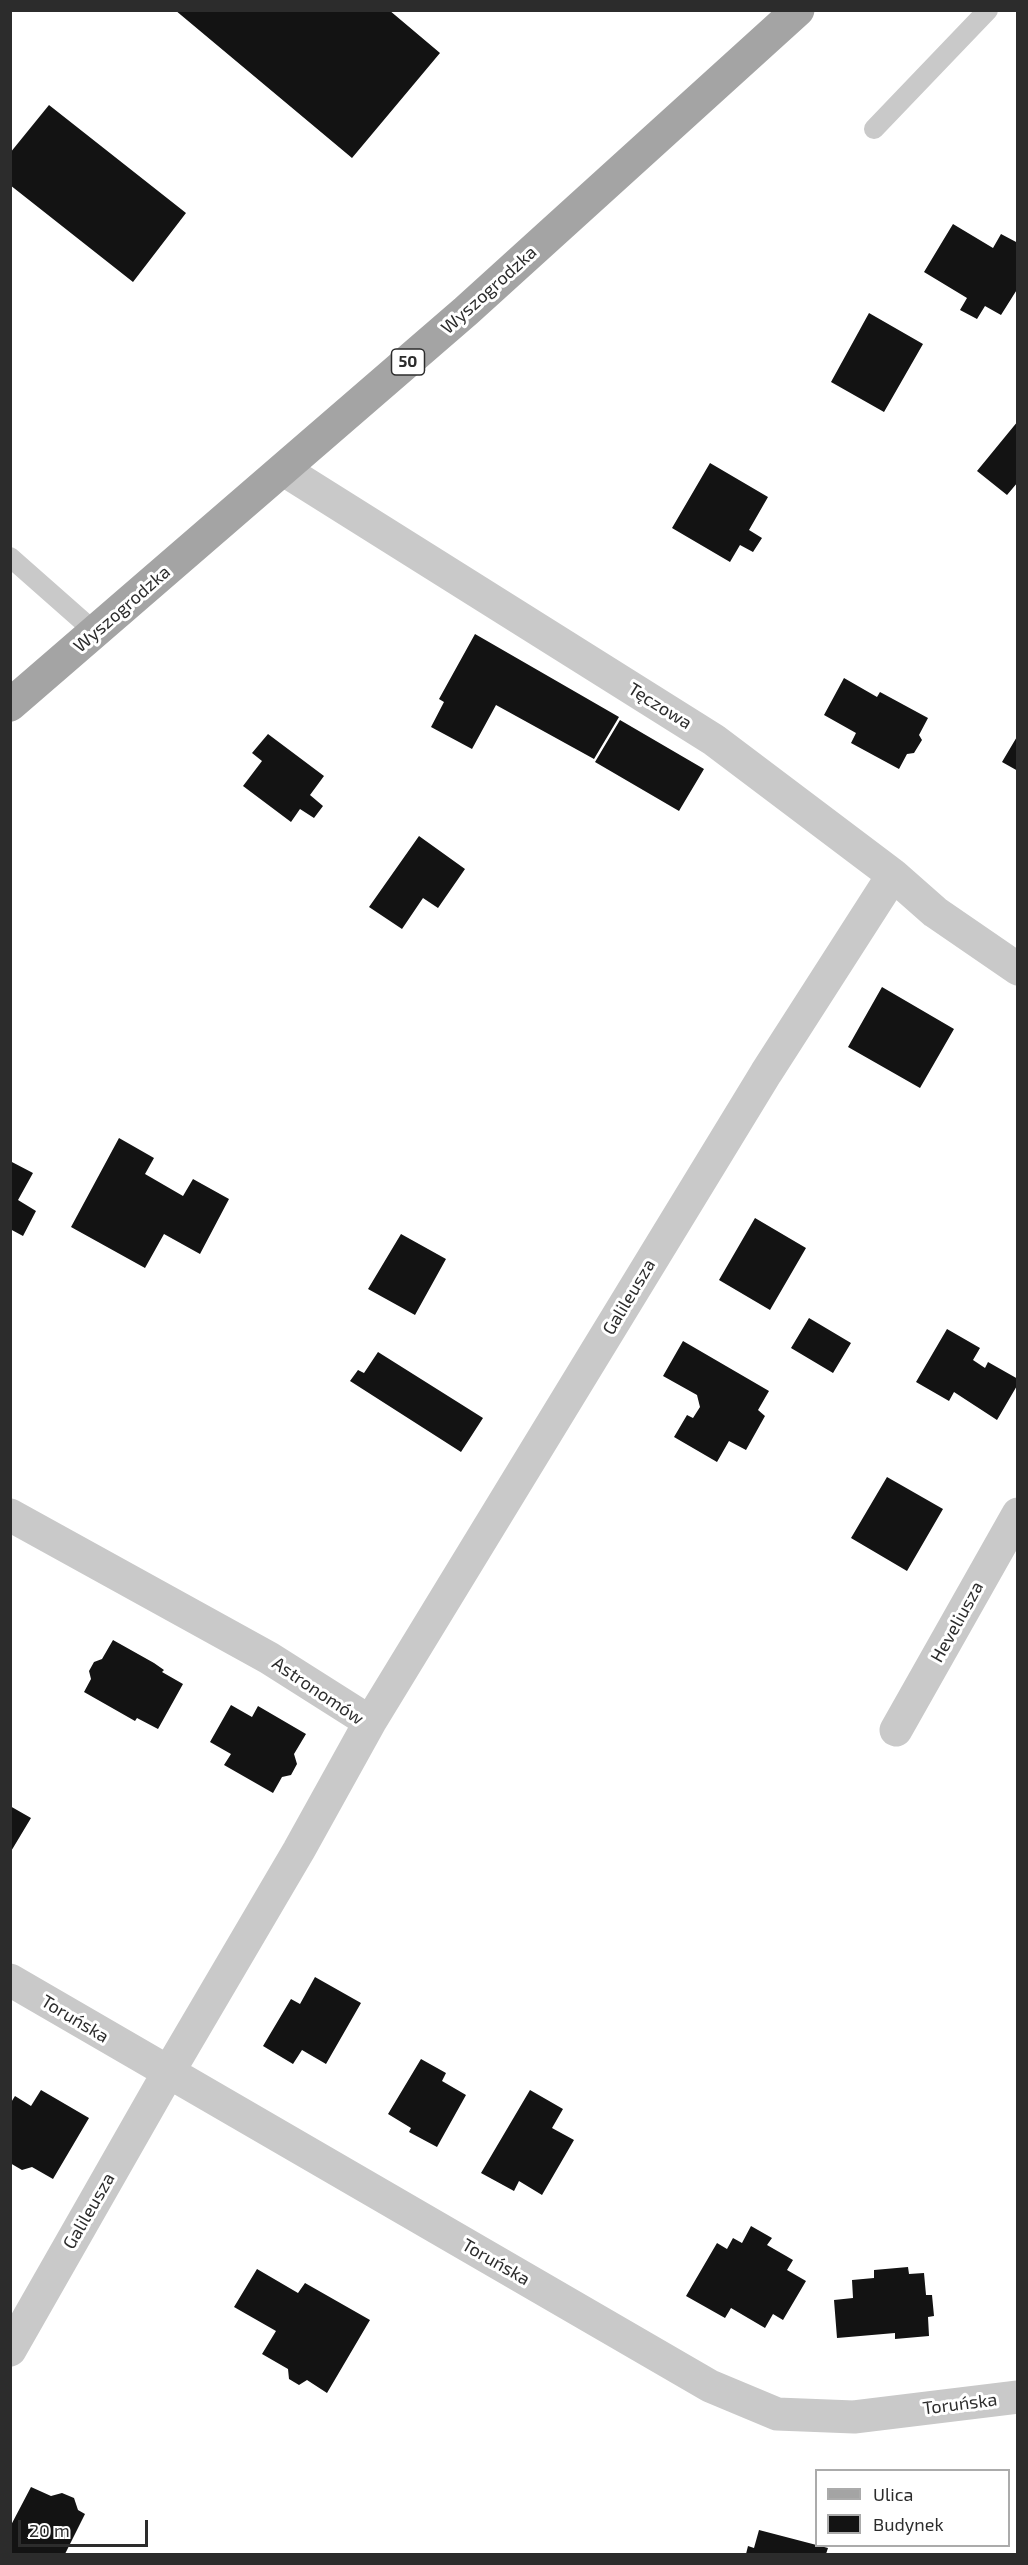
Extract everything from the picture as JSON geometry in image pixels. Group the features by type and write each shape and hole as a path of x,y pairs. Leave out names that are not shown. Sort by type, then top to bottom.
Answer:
{"main road":[{"name":"Wyszogrodzka","path":"10,705 466,312 798,10"}],"street":[{"name":"Tęczowa","path":"284,470 714,740 893,874 935,912 1017,969"},
{"name":"Galileusza","path":"370,1722 766,1073 893,874"},
{"name":"Heveliusza","path":"896,1730 1017,1514"},
{"name":"Astronomów","path":"10,1515 269,1658 370,1722 293,1860 168,2073"},
{"name":"Toruńska","path":"10,1980 710,2386 777,2414 854,2417 1017,2397"},
{"name":"Galileusza","path":"10,2350 168,2073"}],"lane":[{"path":"874,129 988,10"},
{"path":"10,557 95,632"}],"building":[{"path":"175,10 389,10 440,53 352,158"},
{"path":"49,105 186,213 133,282 10,185 10,153"},
{"path":"953,224 993,248 1001,234 1018,243 1018,288 1001,315 985,306 977,319 960,310 967,298 924,272"},
{"path":"869,313 923,344 884,412 831,382"},
{"path":"1018,421 1018,482 1007,495 977,471"},
{"path":"710,463 768,497 749,530 762,538 753,552 740,545 730,562 672,528"},
{"path":"475,634 619,717 594,759 496,705 472,749 431,727 444,702 439,699"},
{"path":"844,678 877,697 880,692 928,718 919,735 922,740 914,753 907,754 899,769 851,743 856,733 824,715"},
{"path":"620,720 704,769 679,811 595,762"},
{"path":"268,734 324,776 310,795 323,806 314,818 300,809 291,822 243,786 262,761 252,753"},
{"path":"1018,735 1018,771 1002,762"},
{"path":"419,836 465,869 438,908 423,898 402,929 369,907"},
{"path":"882,987 954,1029 920,1088 848,1047"},
{"path":"119,1138 154,1158 145,1174 183,1196 193,1179 229,1199 200,1254 164,1234 145,1268 71,1227"},
{"path":"10,1161 33,1173 18,1200 36,1211 23,1236 10,1229"},
{"path":"755,1218 806,1248 770,1310 719,1280"},
{"path":"401,1234 446,1259 415,1315 368,1289"},
{"path":"809,1318 851,1343 833,1373 791,1348"},
{"path":"947,1329 980,1348 973,1360 985,1368 988,1362 1018,1379 1018,1384 997,1420 954,1392 949,1401 916,1382"},
{"path":"683,1341 769,1391 758,1410 765,1416 746,1450 729,1441 717,1462 674,1437 687,1415 693,1418 700,1407 697,1395 663,1376"},
{"path":"378,1352 483,1418 461,1452 350,1381 358,1370 364,1373"},
{"path":"887,1477 943,1509 907,1571 851,1538"},
{"path":"113,1640 154,1663 164,1670 162,1672 183,1684 158,1729 137,1718 135,1721 84,1692 91,1679 89,1671 94,1662 102,1659"},
{"path":"231,1705 252,1717 258,1706 306,1734 294,1754 297,1764 291,1775 282,1777 273,1793 224,1765 231,1754 210,1742"},
{"path":"10,1806 31,1818 10,1853"},
{"path":"315,1977 361,2003 326,2064 302,2050 293,2064 263,2046 291,1999 300,2004"},
{"path":"421,2059 446,2073 442,2081 466,2095 437,2147 409,2132 411,2128 388,2114"},
{"path":"41,2090 89,2118 53,2179 32,2167 22,2170 10,2163 10,2104 15,2096 31,2106"},
{"path":"530,2090 563,2109 552,2128 574,2140 542,2195 519,2181 514,2191 481,2173"},
{"path":"751,2226 772,2238 767,2245 793,2260 787,2270 806,2281 783,2320 773,2314 765,2328 731,2308 725,2318 686,2296 717,2243 727,2249 733,2238 742,2243"},
{"path":"908,2267 909,2274 924,2273 926,2295 932,2295 934,2316 928,2317 929,2336 895,2339 895,2333 837,2338 834,2300 853,2298 852,2280 874,2278 874,2270"},
{"path":"257,2269 298,2293 305,2283 370,2320 327,2393 307,2380 299,2385 289,2379 288,2369 262,2354 276,2331 234,2307"},
{"path":"31,2487 51,2496 62,2493 74,2498 78,2510 85,2514 65,2554 10,2554 10,2527"},
{"path":"759,2530 815,2545 815,2547 828,2548 826,2554 746,2554 748,2546 754,2548"}]}
